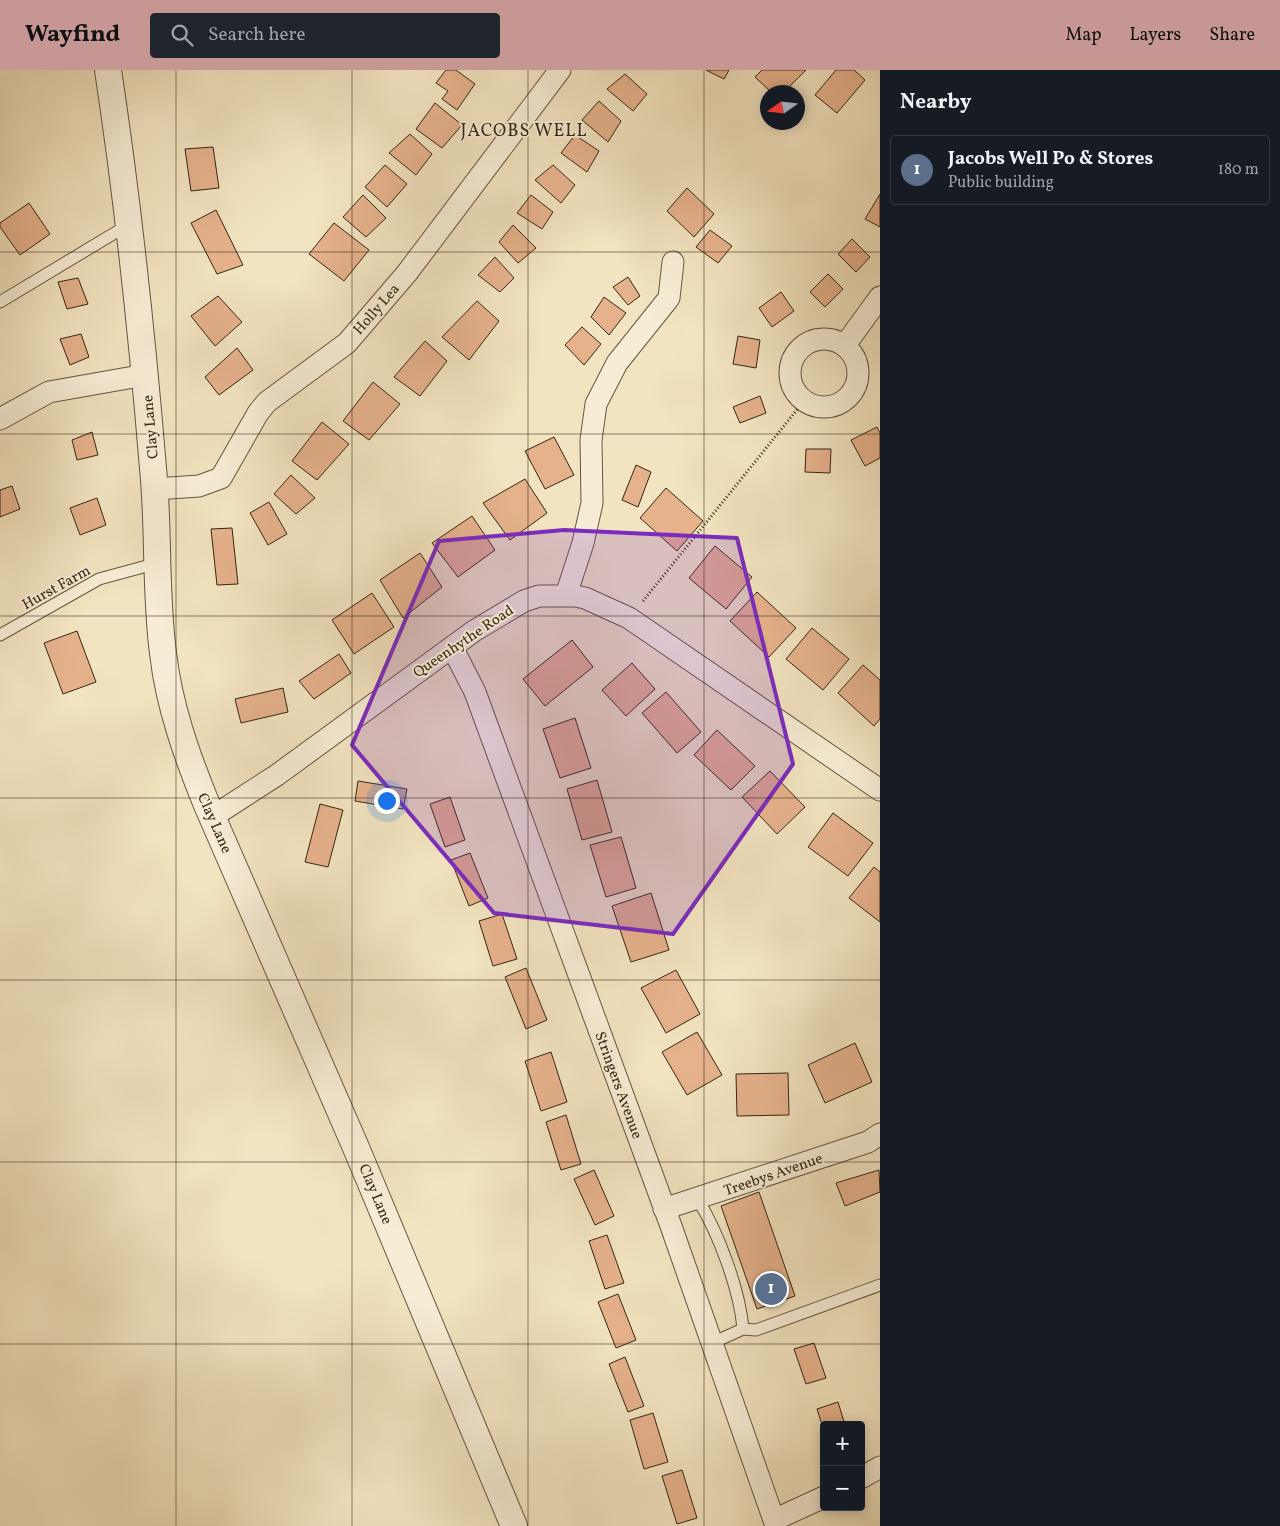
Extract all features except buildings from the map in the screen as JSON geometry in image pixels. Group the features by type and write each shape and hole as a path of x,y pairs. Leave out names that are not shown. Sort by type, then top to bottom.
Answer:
{"street":[{"name":"Clay Lane","path":"108,70 145,375 155,489 162,638 169,690 188,759 357,1150 514,1526"},
{"name":"Holly Lea","path":"155,489 199,486 221,478 258,413 267,402 347,343 407,273 560,70"},
{"path":"566,596 583,543 592,503 591,440 596,404 618,363 669,298 673,262"},
{"path":"845,345 880,297"},
{"path":"826,339 845,345 853,354 858,368 858,380 852,394 843,402 827,408 815,406 804,401 793,387 790,370 793,359 799,349 814,340 826,339"},
{"path":"0,419 49,392 145,375"},
{"name":"Queenhythe Road","path":"212,817 277,775 452,647 507,610 539,596 585,598 629,618 880,790"},
{"name":"Stringers Avenue","path":"452,647 475,692 664,1209 775,1523"},
{"name":"Treebys Avenue","path":"664,1209 698,1200 868,1142 880,1134"},
{"path":"865,1476 880,1467"},
{"path":"775,1523 820,1499"}],"lane":[{"path":"0,302 128,225"},
{"name":"Hurst Farm","path":"0,635 99,579 158,563"},
{"path":"698,1200 710,1220 741,1308 743,1329"},
{"path":"712,1343 743,1329 756,1330 880,1285"}],"path":[{"path":"629,618 804,401"}],"highlighted area":[{"path":"564,530 737,538 793,764 673,934 494,913 352,745 439,541"}],"place":[{"name":"Jacobs Well Po & Stores","path":"771,1289"}],"district":[{"name":"JACOBS WELL","path":"524,130"}]}
